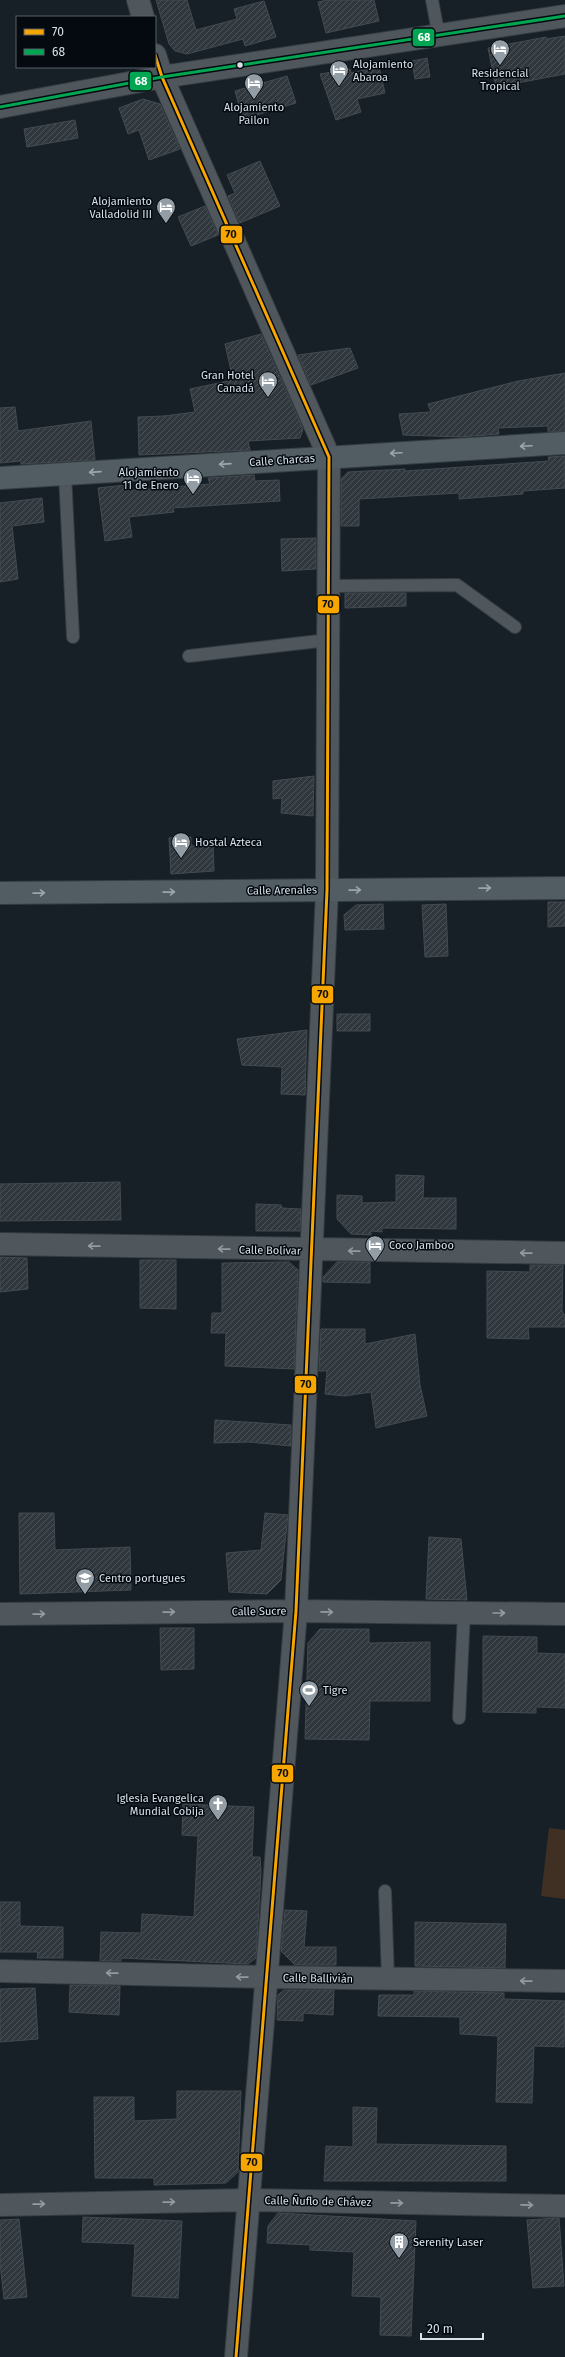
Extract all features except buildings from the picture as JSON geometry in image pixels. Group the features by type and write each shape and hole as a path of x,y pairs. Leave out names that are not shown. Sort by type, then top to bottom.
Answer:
{"street":[{"path":"138,0 143,16"},
{"path":"0,107 162,77 439,37 565,16"},
{"path":"156,58 162,77 329,457 327,890 310,1251 296,1611 250,2200 236,2357"},
{"name":"Calle Charcas","path":"0,478 565,443"},
{"name":"Calle Arenales","path":"0,893 565,888"},
{"name":"Calle Bolívar","path":"0,1244 310,1251 565,1253"},
{"name":"Calle Sucre","path":"0,1614 296,1611 565,1614"},
{"name":"Calle Ballivián","path":"0,1971 565,1982"},
{"name":"Calle Ñuflo de Chávez","path":"0,2205 250,2200 565,2206"}],"lane":[{"path":"432,0 439,37"},
{"path":"64,474 74,637"},
{"path":"328,586 457,584 515,627"},
{"path":"188,656 328,640"},
{"path":"459,1718 464,1613"},
{"path":"385,1891 388,1979"}],"shaded area":[{"path":"549,1828 565,1830 565,1899 541,1896"}],"transit line":[{"name":"68","path":"0,107 162,77 565,16"},
{"name":"70","path":"156,58 162,77 329,457 327,890 296,1611 236,2357"}],"place":[{"name":"Residencial Tropical","path":"500,66"},
{"name":"Alojamiento Abaroa","path":"339,87"},
{"name":"Alojamiento Pailon","path":"254,100"},
{"name":"Alojamiento Valladolid III","path":"166,224"},
{"name":"Gran Hotel Canadá","path":"268,398"},
{"name":"Alojamiento 11 de Enero","path":"193,495"},
{"name":"Hostal Azteca","path":"181,859"},
{"name":"Coco Jamboo","path":"375,1262"},
{"name":"Centro portugues","path":"85,1595"},
{"name":"Tigre","path":"309,1707"},
{"name":"Iglesia Evangelica Mundial Cobija","path":"218,1821"},
{"name":"Serenity Laser","path":"399,2259"}]}
